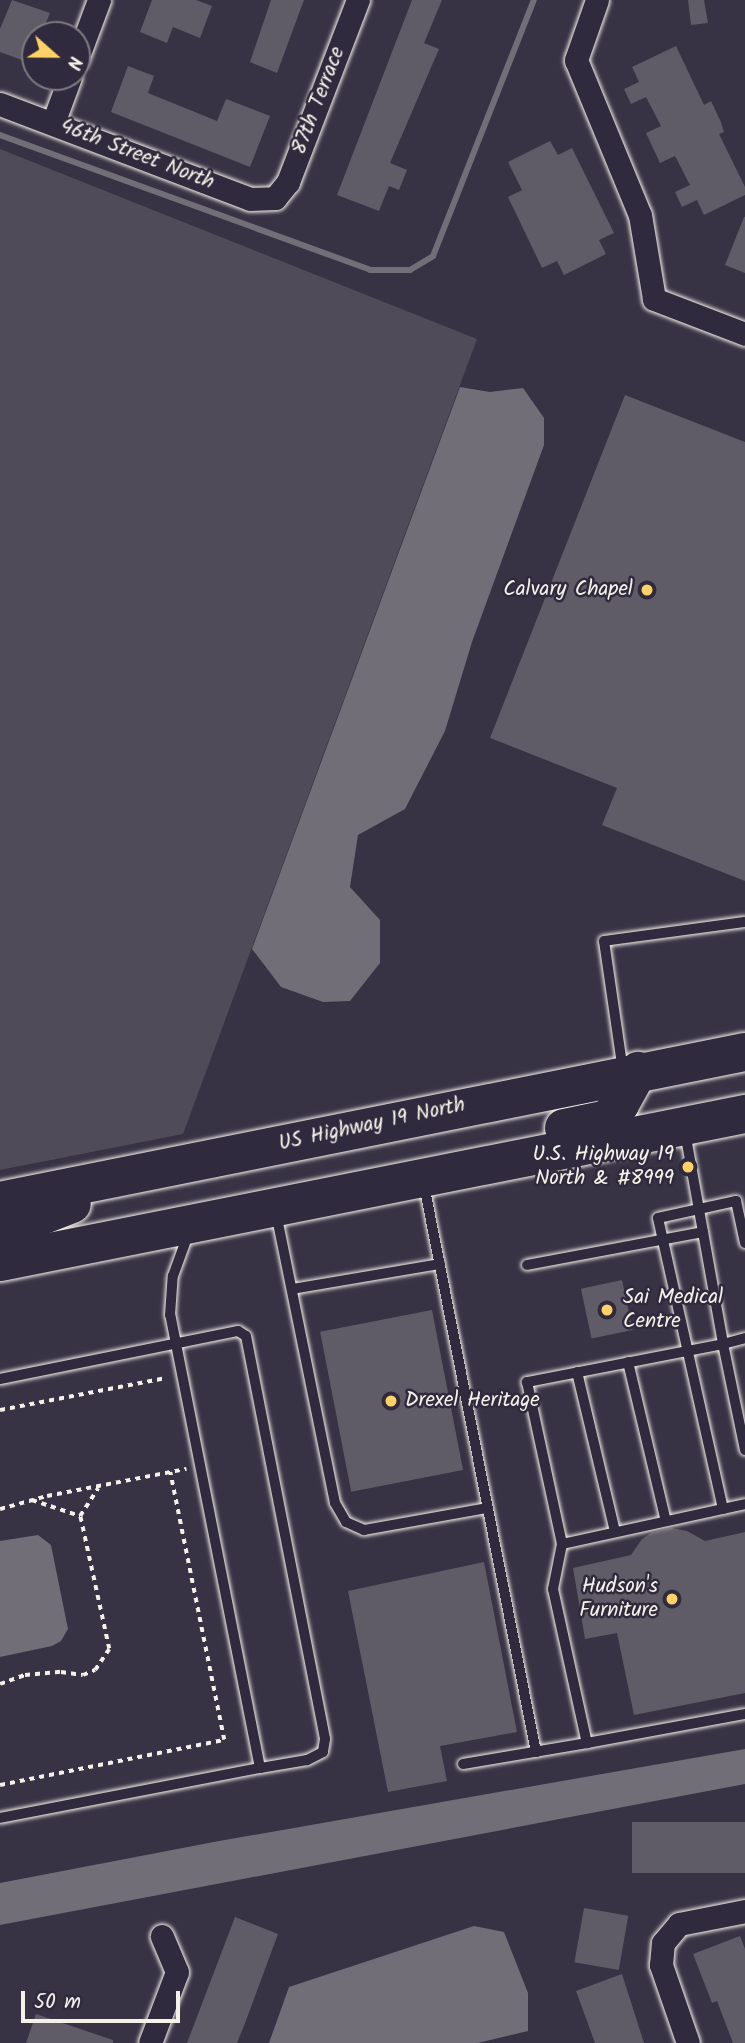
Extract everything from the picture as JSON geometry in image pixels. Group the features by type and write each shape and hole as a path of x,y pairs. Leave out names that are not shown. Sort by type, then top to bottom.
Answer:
{"highway":[{"name":"US Highway 19 North","path":"0,1200 745,1052"},
{"path":"205,1221 276,1187 608,1119 620,1104 631,1073"},
{"path":"0,1262 745,1114"},
{"path":"0,1232 155,1170"}],"street":[{"path":"91,21 99,0"},
{"name":"87th Terrace","path":"275,198 288,182 358,0"},
{"path":"597,0 576,60 640,215 654,299 745,334"},
{"path":"53,123 65,91"},
{"name":"46th Street North","path":"0,104 250,199 275,198"},
{"path":"688,2043 661,1965 663,1943 679,1924 745,1911"},
{"path":"150,2043 177,1972 162,1936"}],"lane":[{"path":"631,1073 604,941 745,922"},
{"path":"684,1126 745,1450"},
{"path":"423,1178 536,1752"},
{"path":"723,1508 658,1218 736,1201 745,1244"},
{"path":"275,1207 335,1503 346,1522 364,1530 488,1508"},
{"path":"205,1221 173,1276 170,1315 260,1768"},
{"path":"527,1265 703,1232"},
{"path":"292,1289 440,1264"},
{"path":"0,1379 175,1342 238,1331 246,1336 325,1739 323,1752 307,1760 0,1818"},
{"path":"587,1743 553,1589 562,1544 527,1382 745,1338"},
{"path":"628,1362 666,1521"},
{"path":"578,1372 615,1532"},
{"path":"562,1544 745,1504"},
{"path":"463,1764 745,1714"}],"path":[{"path":"162,1345 170,1385"},
{"path":"0,1410 169,1377"},
{"path":"0,1508 188,1469 185,1457"},
{"path":"0,1785 224,1740 170,1472"},
{"path":"0,1684 25,1675 61,1672 83,1675 95,1670 109,1649 80,1516 99,1486"},
{"path":"30,1500 80,1516"}],"shaded area":[{"path":"0,149 477,339 183,1134 0,1170"},
{"path":"460,387 490,392 523,388 544,418 544,445 472,642 445,731 405,809 358,835 350,887 380,920 380,963 350,1001 323,1002 281,987 252,949"},
{"path":"38,1535 51,1545 68,1629 61,1641 52,1646 0,1657 0,1541"},
{"path":"745,1749 745,1784 0,1925 0,1883 219,1841"},
{"path":"474,1926 504,1932 528,1993 528,2031 478,2043 269,2043 289,1987"}],"building":[{"path":"12,0 50,13 47,21 21,21 21,60 0,52 0,29"},
{"path":"152,0 196,0 212,6 200,38 173,27 167,43 140,32"},
{"path":"271,0 304,0 277,73 250,62"},
{"path":"412,0 442,0 424,43 439,49 390,163 407,170 399,190 389,186 379,211 337,195"},
{"path":"688,0 704,0 708,23 691,25"},
{"path":"676,46 704,105 711,101 724,132 719,134 745,187 745,195 704,215 697,200 682,207 675,192 690,185 675,156 660,163 646,133 661,126 646,97 631,104 624,89 639,82 632,67"},
{"path":"128,66 154,76 148,93 217,121 226,99 270,116 250,167 111,112"},
{"path":"550,141 558,155 572,148 614,233 599,240 606,254 564,275 557,261 542,268 508,197 522,190 508,162"},
{"path":"745,217 745,273 725,265"},
{"name":"Calvary Chapel","path":"625,395 745,442 745,881 602,825 617,788 490,738"},
{"name":"Sai Medical Centre","path":"622,1280 633,1330 592,1339 581,1289"},
{"name":"Drexel Heritage","path":"432,1310 463,1470 351,1492 320,1332"},
{"path":"671,1528 687,1531 705,1541 745,1532 745,1693 634,1715 617,1633 585,1639 573,1568 631,1555 642,1539 651,1533"},
{"path":"484,1562 517,1732 440,1746 447,1781 388,1792 348,1591"},
{"path":"632,1822 745,1822 745,1873 632,1873"},
{"path":"584,1908 628,1916 619,1970 574,1962"},
{"path":"235,1917 278,1934 244,2026 237,2043 187,2043"},
{"path":"740,1936 745,1949 745,2043 733,2043 717,2001 712,2003 693,1954"},
{"path":"622,1974 644,2043 595,2043 576,1991"},
{"path":"36,2014 113,2040 113,2043 26,2043"}],"waterway":[{"path":"0,135 370,270 410,270 433,256 534,0"}],"place":[{"name":"Calvary Chapel","path":"647,590"},
{"name":"U.S. Highway 19 North & #8999","path":"688,1167"},
{"name":"Sai Medical Centre","path":"607,1310"},
{"name":"Drexel Heritage","path":"391,1401"},
{"name":"Hudson's Furniture","path":"672,1599"}]}
